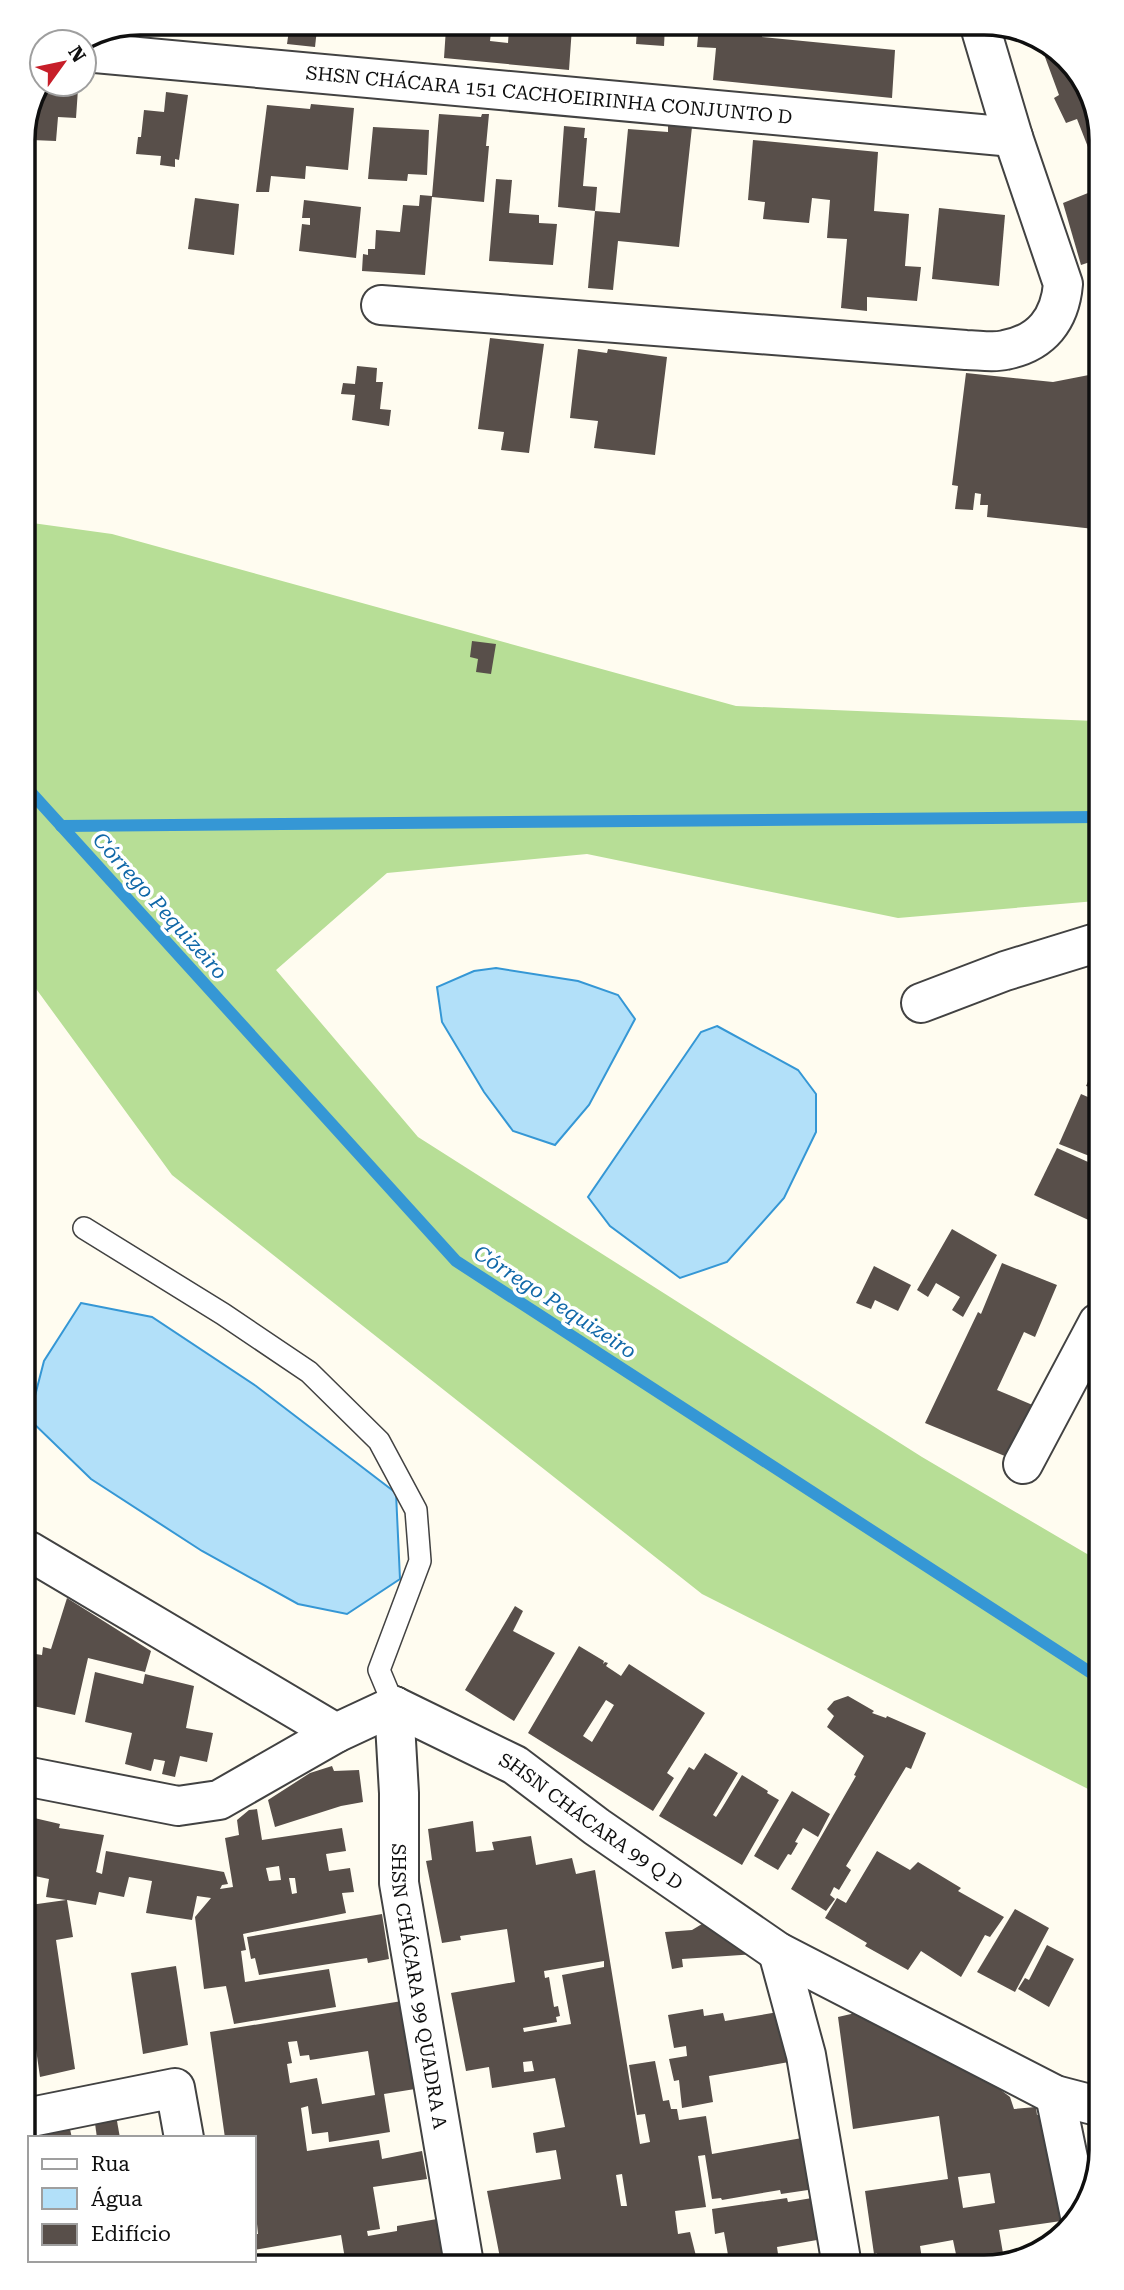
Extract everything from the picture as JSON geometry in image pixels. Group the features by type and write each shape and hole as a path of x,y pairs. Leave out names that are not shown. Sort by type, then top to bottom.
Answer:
{"street":[{"path":"381,305 966,350 1005,350 1032,340 1049,327 1061,305 1063,284 1013,137 983,35"},
{"name":"SHSN CHÁCARA 151 CACHOEIRINHA CONJUNTO D","path":"98,53 1013,137"},
{"path":"921,1003 1005,971 1089,945"},
{"path":"1023,1464 1089,1340"},
{"path":"35,1555 336,1733"},
{"path":"35,1778 178,1806 219,1800 336,1733 394,1706"},
{"name":"SHSN CHÁCARA 99 Q D","path":"394,1706 515,1765 597,1827 778,1952 1055,2095 1089,2104"},
{"name":"SHSN CHÁCARA 99 QUADRA A","path":"394,1706 399,1793 399,1882 462,2255"},
{"path":"778,1952 806,2055 840,2255"},
{"path":"35,2116 175,2088 184,2136"},
{"path":"1055,2095 1076,2199"}],"lane":[{"path":"84,1228 223,1314 309,1372 379,1441 416,1510 420,1561 379,1670 394,1706"}],"green space":[{"path":"35,523 112,534 736,706 1089,721 1089,902 898,918 587,854 387,873 276,970 418,1137 922,1457 1089,1555 1089,1789 702,1594 172,1175 35,987"}],"water":[{"path":"496,968 578,981 618,995 635,1019 589,1105 555,1145 513,1131 484,1092 442,1022 437,987 474,971"},
{"path":"717,1026 798,1070 816,1094 816,1132 784,1198 727,1262 680,1278 610,1226 588,1197 701,1032"},
{"path":"81,1303 152,1317 256,1386 396,1493 400,1579 347,1614 298,1604 202,1551 91,1479 35,1425 35,1396 44,1361"}],"building":[{"path":"288,35 316,35 315,47 287,44"},
{"path":"446,35 491,35 490,41 508,43 509,35 571,35 569,70 444,58"},
{"path":"636,35 665,35 664,46 636,44"},
{"path":"698,35 762,35 895,50 892,98 713,80 716,48 697,47"},
{"path":"1045,57 1053,61 1067,76 1081,100 1087,120 1089,150 1077,119 1066,123 1054,98 1059,95"},
{"path":"166,92 188,95 179,160 175,159 175,167 160,165 161,156 136,154 144,110 164,112"},
{"path":"45,98 77,98 76,118 58,117 56,141 35,140"},
{"path":"311,104 354,108 348,170 306,166 305,179 271,176 269,192 256,192 267,105 310,109"},
{"path":"439,114 481,117 482,114 489,114 484,202 432,197 425,275 362,271 363,254 368,255 368,249 375,249 376,230 400,232 403,205 419,206 420,195 432,196"},
{"path":"668,125 692,127 679,247 618,241 613,290 588,288 595,211 620,213 628,129 668,132"},
{"path":"564,126 585,128 584,138 587,138 583,186 597,187 595,211 558,207"},
{"path":"373,127 429,130 427,175 408,174 407,181 368,179"},
{"path":"753,140 878,152 874,211 909,214 905,266 921,267 917,301 867,297 867,311 841,308 847,239 827,238 830,200 812,198 809,223 763,219 765,202 748,200"},
{"path":"496,179 512,180 509,213 539,215 539,223 557,224 553,265 489,261"},
{"path":"1089,193 1089,262 1081,265 1063,203"},
{"path":"195,198 239,204 234,255 188,249"},
{"path":"304,200 361,207 356,258 299,251 302,224 310,225 310,218 302,218"},
{"path":"939,208 1005,215 999,286 932,279"},
{"path":"490,338 544,344 529,453 501,450 504,432 478,429"},
{"path":"578,349 607,353 608,349 667,357 655,455 594,448 598,421 570,418"},
{"path":"357,366 377,368 376,382 383,382 380,409 391,410 389,426 352,420 355,395 341,394 343,383 355,384"},
{"path":"966,373 1053,382 1089,375 1089,528 987,517 988,505 980,505 981,494 975,493 973,510 955,509 958,486 952,485"},
{"path":"472,641 496,644 491,674 476,672 478,659 470,657"},
{"path":"1081,1094 1089,1098 1089,1156 1059,1144"},
{"path":"1057,1148 1089,1162 1089,1220 1034,1195"},
{"path":"952,1229 997,1255 963,1317 952,1310 960,1297 936,1283 928,1297 917,1290"},
{"path":"1002,1263 1057,1285 1035,1337 1024,1332 997,1390 1042,1409 1019,1462 925,1423 978,1312 981,1314"},
{"path":"874,1266 911,1285 898,1311 875,1300 871,1309 856,1303"},
{"path":"67,1598 151,1651 145,1672 88,1658 75,1715 35,1706 35,1654 42,1655 43,1647 51,1649"},
{"path":"515,1606 523,1611 513,1631 555,1653 514,1721 465,1690"},
{"path":"579,1646 604,1661 603,1664 608,1663 606,1666 621,1676 629,1664 705,1713 667,1773 674,1778 653,1811 528,1733","holes":["606,1700 614,1705 592,1742 583,1736"]},
{"path":"95,1672 143,1684 145,1674 194,1686 186,1728 213,1733 207,1762 180,1756 175,1777 162,1774 165,1761 154,1759 151,1771 125,1764 132,1733 85,1722"},
{"path":"848,1696 874,1711 872,1713 886,1718 887,1716 926,1733 911,1769 906,1767 846,1866 851,1870 839,1890 834,1887 830,1895 835,1899 826,1911 791,1889 856,1776 854,1775 864,1756 827,1727 834,1716 827,1709 834,1701"},
{"path":"705,1753 738,1773 713,1815 716,1817 742,1775 779,1800 742,1865 659,1816 689,1767 694,1770"},
{"path":"332,1766 334,1771 359,1770 363,1802 341,1806 275,1827 268,1800 310,1773"},
{"path":"792,1791 830,1814 818,1837 803,1828 791,1855 788,1854 778,1870 754,1856"},
{"path":"257,1809 262,1840 342,1828 346,1851 326,1854 329,1871 350,1868 354,1892 342,1893 346,1913 243,1934 246,1950 241,1951 245,1982 329,1969 336,2007 234,2024 226,1986 204,1989 195,1917 211,1898 197,1896 192,1920 146,1913 152,1881 129,1877 124,1897 99,1892 96,1905 67,1900 73,1937 56,1940 75,2069 40,2077 35,2042 35,1904 66,1900 46,1897 49,1879 35,1876 35,1818 60,1824 59,1828 104,1835 96,1872 102,1874 106,1851 224,1872 228,1884 222,1885 220,1889 233,1887 225,1838 239,1835 237,1820 249,1810","holes":["279,1866 281,1880 269,1881 266,1868","289,1878 295,1878 297,1893 292,1894"]},
{"path":"473,1821 476,1852 494,1850 492,1842 531,1836 536,1865 572,1858 576,1874 595,1870 640,2144 650,2142 645,2114 637,2115 629,2065 655,2061 663,2101 669,2100 671,2109 677,2109 679,2120 706,2116 712,2154 802,2138 811,2189 781,2194 780,2190 722,2200 712,2199 705,2155 698,2156 706,2207 675,2211 678,2234 690,2232 696,2255 499,2255 487,2191 561,2179 556,2150 536,2153 533,2133 565,2127 555,2078 492,2088 489,2067 466,2071 451,1993 515,1982 507,1929 460,1936 461,1940 442,1943 426,1861 432,1860 428,1829","holes":["604,1961 604,1967 562,1975 571,2024 524,2032 523,2028 557,2022 556,2017 560,2016 558,2006 554,2007 549,1977 545,1978 544,1971","532,2061 534,2071 524,2072 523,2062","622,2174 627,2206 621,2206 616,2175"]},
{"path":"877,1851 910,1870 918,1862 961,1888 958,1891 1004,1917 990,1937 985,1935 961,1977 921,1951 908,1970 865,1946 867,1943 825,1918 837,1898 846,1903"},
{"path":"1015,1909 1049,1928 1015,1992 977,1972"},
{"path":"702,1910 756,1954 682,1959 683,1967 672,1969 665,1932 692,1930 702,1924"},
{"path":"382,1914 389,1959 368,1963 367,1958 259,1975 255,1958 251,1959 247,1937"},
{"path":"1047,1945 1074,1959 1049,2007 1018,1989 1025,1978 1029,1980"},
{"path":"176,1966 188,2045 143,2054 131,1973"},
{"path":"402,2001 415,2089 384,2094 390,2132 329,2142 328,2132 312,2134 308,2106 301,2108 307,2151 379,2140 382,2159 422,2151 427,2179 373,2187 380,2229 367,2231 368,2236 397,2231 397,2226 437,2219 443,2255 344,2255 341,2235 256,2250 256,2136 225,2136 210,2032","holes":["297,2041 300,2056 309,2055 310,2060 368,2051 375,2095 322,2104 317,2078 290,2083 287,2064 292,2063 288,2042"]},
{"path":"703,2009 704,2016 723,2013 725,2021 784,2011 789,2062 709,2076 713,2102 682,2108 679,2080 674,2081 669,2059 687,2056 686,2046 674,2048 668,2015"},
{"path":"854,2011 972,2068 1010,2097 1014,2109 1036,2107 1037,2115 1041,2114 1066,2214 1060,2221 999,2230 1003,2253 956,2255 953,2240 920,2246 921,2255 874,2254 865,2191 948,2179 939,2116 853,2129 838,2017","holes":["990,2173 995,2203 963,2208 958,2177"]},
{"path":"114,2104 120,2136 97,2136 93,2109"},
{"path":"67,2116 72,2136 35,2136 35,2123"},
{"path":"787,2198 788,2202 812,2198 817,2240 777,2247 778,2255 728,2255 724,2232 715,2234 712,2209"}],"waterway":[{"name":"Córrego Pequizeiro","path":"35,797 456,1261 1089,1672"},
{"path":"61,826 1089,817"}]}
